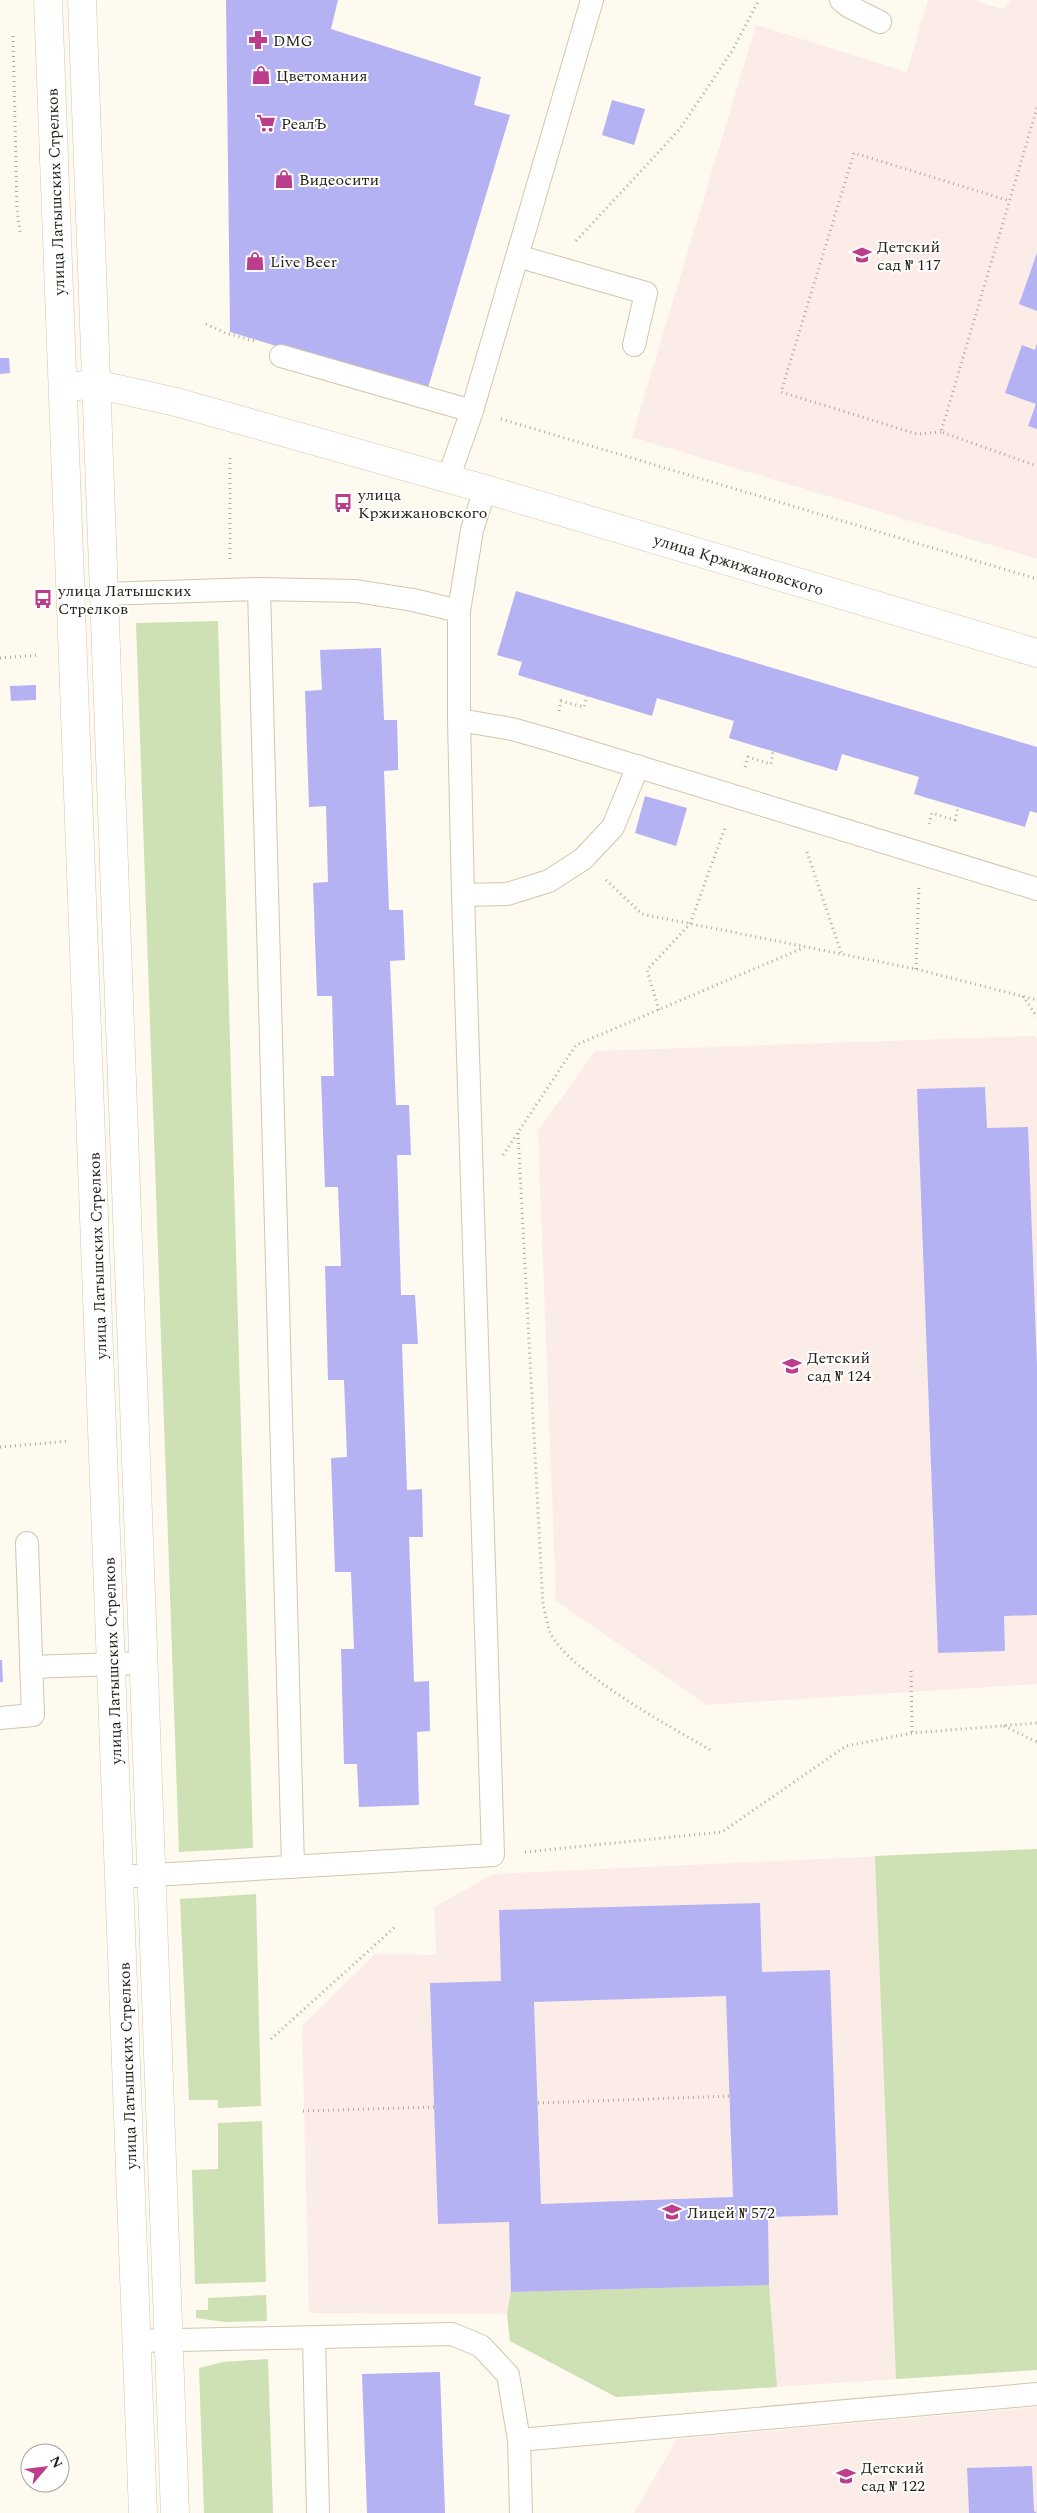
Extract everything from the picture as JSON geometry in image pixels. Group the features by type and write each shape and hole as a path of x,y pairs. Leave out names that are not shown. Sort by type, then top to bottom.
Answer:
{"street":[{"name":"улица Латышских Стрелков","path":"48,0 143,2513"},
{"name":"улица Латышских Стрелков","path":"82,0 175,2513"},
{"name":"улица Кржижановского","path":"63,386 96,384 176,402 485,488 1037,652"}],"lane":[{"path":"448,479 472,411 592,0"},
{"path":"841,0 848,6 880,22"},
{"path":"517,256 646,293 634,345"},
{"path":"281,356 472,411"},
{"path":"120,1876 152,1876 493,1856 459,720 459,611 472,530 485,488"},
{"path":"104,594 230,589 356,591 413,600 459,611"},
{"path":"259,589 293,1867"},
{"path":"459,720 512,729 793,813 1037,889"},
{"path":"463,895 506,894 549,881 583,859 614,827 638,766"},
{"path":"0,1718 33,1715 27,1544"},
{"path":"31,1667 144,1663"},
{"path":"137,2340 452,2334 481,2346 508,2375 519,2440 520,2513"},
{"path":"314,2338 318,2513"},
{"path":"519,2440 1037,2394"}],"path":[{"path":"552,266 679,130 732,51 759,0"},
{"path":"941,432 1037,108"},
{"path":"1010,201 854,153 781,392 917,434 941,432 1037,466"},
{"path":"206,324 224,334 273,346 281,356"},
{"path":"472,411 1037,579"},
{"path":"230,457 230,589"},
{"path":"561,701 584,707 586,696"},
{"path":"748,757 771,764 773,752"},
{"path":"659,1010 647,970 690,924 736,796"},
{"path":"932,813 955,820 958,807"},
{"path":"793,813 842,955"},
{"path":"916,969 920,853"},
{"path":"583,859 642,914 803,948 916,969 1037,1000"},
{"path":"473,1199 576,1045 803,948"},
{"path":"1023,996 1037,1017"},
{"path":"518,1133 544,1606 551,1633 570,1656 607,1687 712,1751"},
{"path":"911,1671 912,1733"},
{"path":"493,1856 722,1832 846,1746 912,1733 1037,1723"},
{"path":"1004,1726 1037,1742"},
{"path":"271,2039 396,1926"},
{"path":"538,2103 730,2096"},
{"path":"303,2111 434,2107"}],"shaded area":[{"name":"Детский сад № 117","path":"928,0 973,0 1002,9 1011,0 1037,0 1037,559 632,437 756,25 907,72"},
{"name":"Детский сад № 124","path":"1034,1036 1037,1040 1037,1684 707,1705 556,1601 538,1131 595,1051"},
{"name":"Лицей № 572","path":"1037,1849 1037,2370 616,2397 510,2341 507,2314 309,2313 302,2026 375,1954 436,1955 434,1907 494,1874"},
{"name":"Детский сад № 122","path":"1037,2407 1037,2513 634,2513 677,2439"}],"green space":[{"path":"218,621 253,1848 179,1852 136,623"},
{"path":"1037,1849 1037,2370 896,2379 875,1856"},
{"path":"256,1894 261,2106 218,2108 218,2100 189,2100 180,1899"},
{"path":"262,2121 266,2282 195,2284 192,2170 218,2169 218,2123"},
{"path":"769,2285 777,2387 616,2397 510,2341 507,2314 511,2292"},
{"path":"266,2295 267,2321 225,2322 196,2318 196,2310 208,2310 208,2298"},
{"path":"268,2359 273,2513 204,2513 199,2368 223,2362"}],"building":[{"path":"226,0 338,0 331,29 481,77 474,105 510,115 427,391 230,332"},
{"path":"612,100 645,109 634,145 602,135"},
{"path":"1037,253 1037,311 1019,304"},
{"path":"1037,343 1037,429 1028,426 1036,404 1005,393 1022,345 1035,350"},
{"path":"0,358 9,358 10,373 0,374"},
{"path":"516,591 1037,747 1037,813 1030,811 1025,827 914,794 919,777 842,754 837,771 729,738 734,721 657,698 652,716 518,675 522,662 497,655"},
{"path":"381,648 384,720 397,720 398,770 384,771 389,910 403,910 405,960 390,961 396,1105 409,1105 411,1155 397,1155 401,1295 415,1295 418,1344 402,1344 407,1490 422,1489 423,1537 409,1537 414,1682 429,1681 430,1731 417,1732 419,1805 359,1807 357,1764 344,1764 341,1649 354,1649 351,1572 335,1572 331,1458 347,1457 344,1380 328,1380 325,1266 341,1266 338,1187 325,1187 321,1076 334,1076 332,996 317,996 313,883 328,882 326,806 309,807 305,691 322,690 320,650"},
{"path":"36,685 36,700 11,701 10,686"},
{"path":"645,796 687,808 676,846 635,833"},
{"path":"985,1087 987,1128 1028,1127 1037,1366 1037,1615 1004,1616 1005,1651 938,1653 917,1089"},
{"path":"0,1660 2,1660 3,1682 0,1682"},
{"path":"760,1903 762,1972 830,1970 838,2215 768,2217 769,2285 511,2292 509,2222 438,2224 430,1983 501,1981 499,1910","holes":["726,1996 733,2197 541,2204 534,2002"]},
{"path":"440,2372 445,2513 367,2513 362,2374"},
{"path":"1032,2466 1034,2511 1037,2513 969,2513 967,2468"}],"place":[{"name":"DMG","path":"258,40"},
{"name":"Цветомания","path":"261,75"},
{"name":"РеалЪ","path":"266,123"},
{"name":"Видеосити","path":"284,179"},
{"name":"Детский сад № 117","path":"862,255"},
{"name":"Live Beer","path":"255,261"},
{"name":"улица Кржижановского","path":"343,503"},
{"name":"улица Латышских Стрелков","path":"43,599"},
{"name":"Детский сад № 124","path":"792,1366"},
{"name":"Лицей № 572","path":"672,2212"},
{"name":"Детский сад № 122","path":"846,2476"}]}
